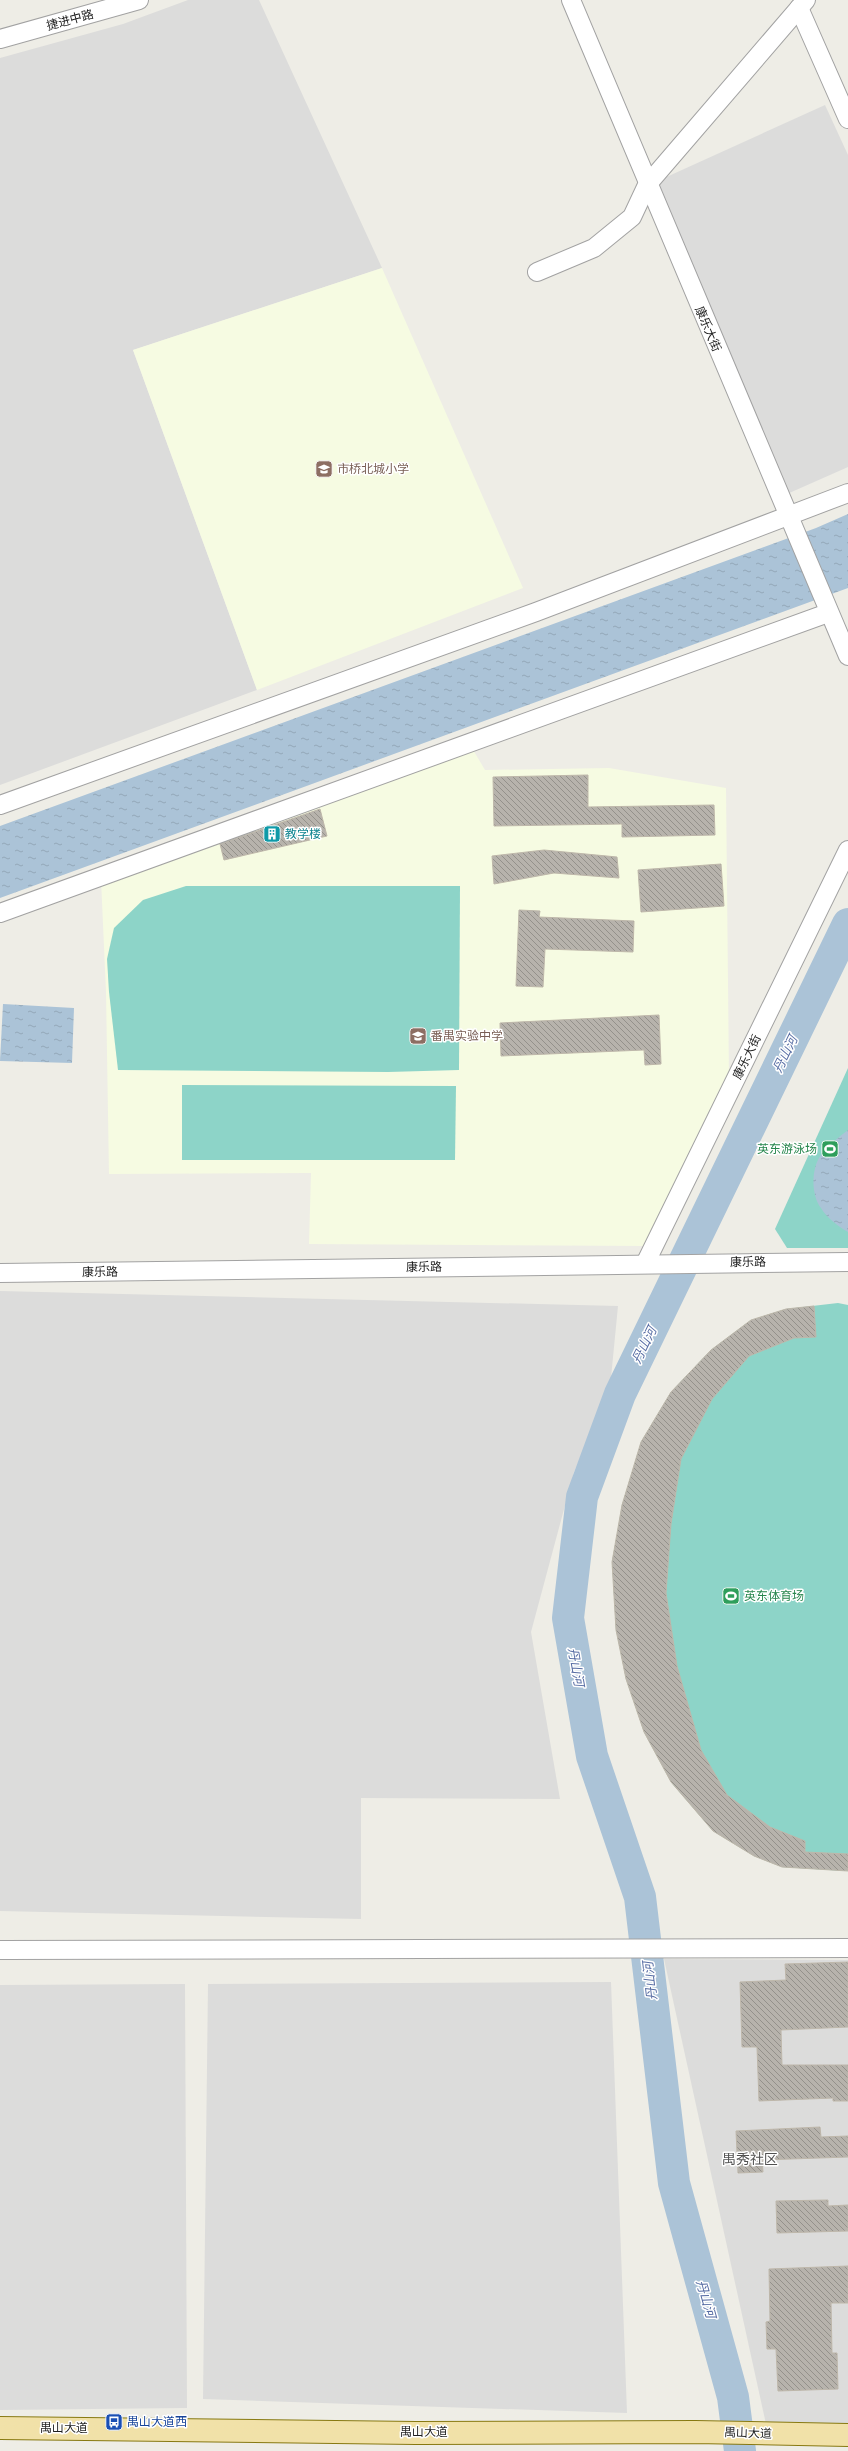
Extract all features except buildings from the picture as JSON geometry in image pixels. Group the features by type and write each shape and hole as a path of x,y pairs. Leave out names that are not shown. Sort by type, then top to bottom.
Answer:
{"main road":[{"name":"禺山大道","path":"0,2428 416,2433 695,2432 848,2435"}],"street":[{"name":"捷进中路","path":"0,39 115,4 139,0"},
{"name":"康乐大街","path":"571,0 828,613 848,656"},
{"path":"536,272 594,248 632,217 648,185 803,4 848,119"},
{"path":"0,805 536,612 791,523 848,493"},
{"path":"0,913 828,613"},
{"name":"康乐大街","path":"645,1264 848,850"},
{"name":"康乐路","path":"0,1273 848,1262"},
{"path":"0,1950 848,1948"}],"shaded area":[{"path":"188,0 259,0 382,268 133,350 257,690 0,785 0,58 123,24"},
{"path":"825,105 848,155 848,467 787,494 651,184"},
{"name":"市桥北城小学","path":"382,268 523,588 257,690 133,350"},
{"name":"番禺实验中学","path":"472,748 485,770 609,768 726,788 729,1080 647,1246 309,1244 311,1173 109,1174 106,992 101,879"},
{"path":"186,886 460,886 459,1070 388,1072 118,1070 109,992 107,959 114,928 143,900"},
{"name":"英东游泳场","path":"848,1068 848,1248 787,1248 775,1229"},
{"path":"182,1085 456,1086 455,1160 182,1160"},
{"path":"0,1291 618,1306 610,1388 574,1472 531,1632 560,1799 361,1798 361,1919 0,1911"},
{"name":"英东体育场","path":"838,1303 848,1305 848,1870 844,1871 782,1867 754,1856 713,1831 671,1782 644,1732 626,1679 616,1630 612,1562 622,1505 641,1442 671,1392 711,1350 751,1320 786,1309"},
{"path":"664,1959 848,1960 848,2424 766,2424"},
{"path":"611,1982 627,2413 203,2399 208,1984"},
{"path":"185,1984 187,2408 0,2410 0,1985"}],"water":[{"path":"848,514 848,588 0,898 0,826 816,528"},
{"path":"3,1004 74,1008 72,1063 0,1061"},
{"path":"848,1130 848,1232 833,1222 823,1212 815,1196 814,1174 815,1167 821,1155 830,1145"}],"waterway":[{"name":"丹山河","path":"740,2451 733,2397 674,2183 640,1897 592,1756 568,1618 582,1497 620,1394 848,924"}],"place":[{"name":"市桥北城小学","path":"324,469"},
{"name":"教学楼","path":"272,834"},
{"name":"番禺实验中学","path":"418,1036"},
{"name":"英东游泳场","path":"830,1149"},
{"name":"英东体育场","path":"731,1596"},
{"name":"禺山大道西","path":"114,2422"}],"district":[{"name":"禺秀社区","path":"750,2159"}]}
